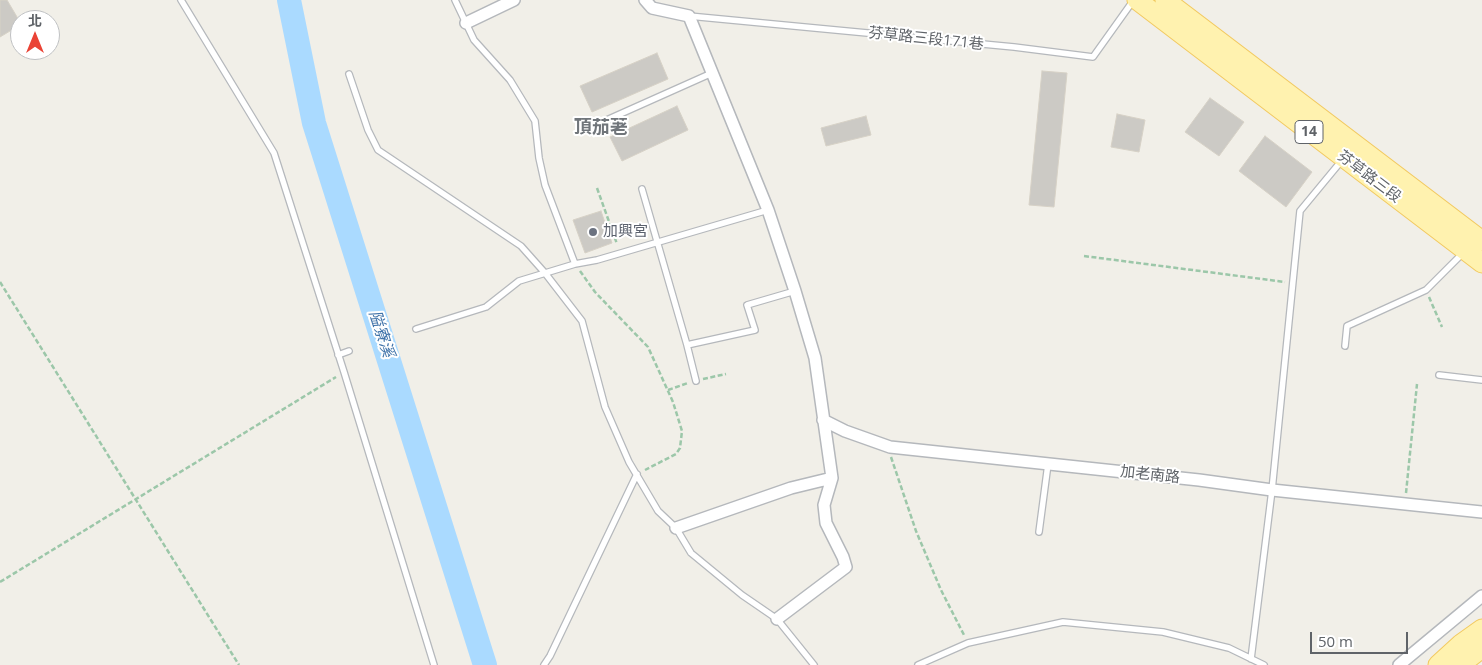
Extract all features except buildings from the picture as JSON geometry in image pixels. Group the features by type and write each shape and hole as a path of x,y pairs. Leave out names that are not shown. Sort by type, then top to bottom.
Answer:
{"main road":[{"name":"芬草路三段","path":"1135,0 1482,263"},
{"name":"芬草路三段","path":"1164,0 1482,241"},
{"path":"1438,665 1461,644 1482,629"},
{"path":"1460,665 1482,648"}],"street":[{"path":"466,23 514,0"},
{"path":"645,0 652,8 689,16 768,210 815,358 832,478 824,505 826,523 846,567 777,619"},
{"name":"加老南路","path":"823,420 890,447 1482,512"},
{"path":"676,528 791,488 832,478"},
{"path":"1400,665 1482,596"}],"lane":[{"path":"181,0 274,153 434,665"},
{"path":"455,0 474,40 510,80 536,121 539,158 545,185 575,264"},
{"name":"芬草路三段171巷","path":"689,16 1014,47 1093,57 1135,0"},
{"path":"600,123 712,73"},
{"path":"349,74 368,130 378,150 521,246 545,273 582,321 605,407 629,462 658,511 676,528 691,553 742,595 777,619 814,665"},
{"path":"1251,659 1272,490 1300,212 1344,158"},
{"path":"642,189 696,381"},
{"path":"416,329 486,307 520,281 768,210"},
{"path":"1345,346 1346,326 1426,290 1466,251"},
{"path":"687,345 755,330 747,306 795,291"},
{"path":"338,355 349,351"},
{"path":"1438,375 1482,380"},
{"path":"1039,532 1048,464"},
{"path":"544,665 637,474"},
{"path":"918,665 968,643 1063,622 1163,632 1229,648 1264,665"}],"path":[{"path":"597,188 620,253"},
{"path":"1084,256 1294,283"},
{"path":"575,264 595,292 648,347 668,390 680,424 682,431 680,448 676,454 637,474"},
{"path":"0,282 239,665"},
{"path":"1426,290 1442,327"},
{"path":"0,582 344,372"},
{"path":"1405,504 1417,384"},
{"path":"890,447 891,456 916,531 941,590 968,643"}],"waterway":[{"name":"隘寮溪","path":"289,0 314,123 485,665"}],"place":[{"name":"加興宮","path":"593,232"}],"district":[{"name":"頂茄荖","path":"601,128"}]}
